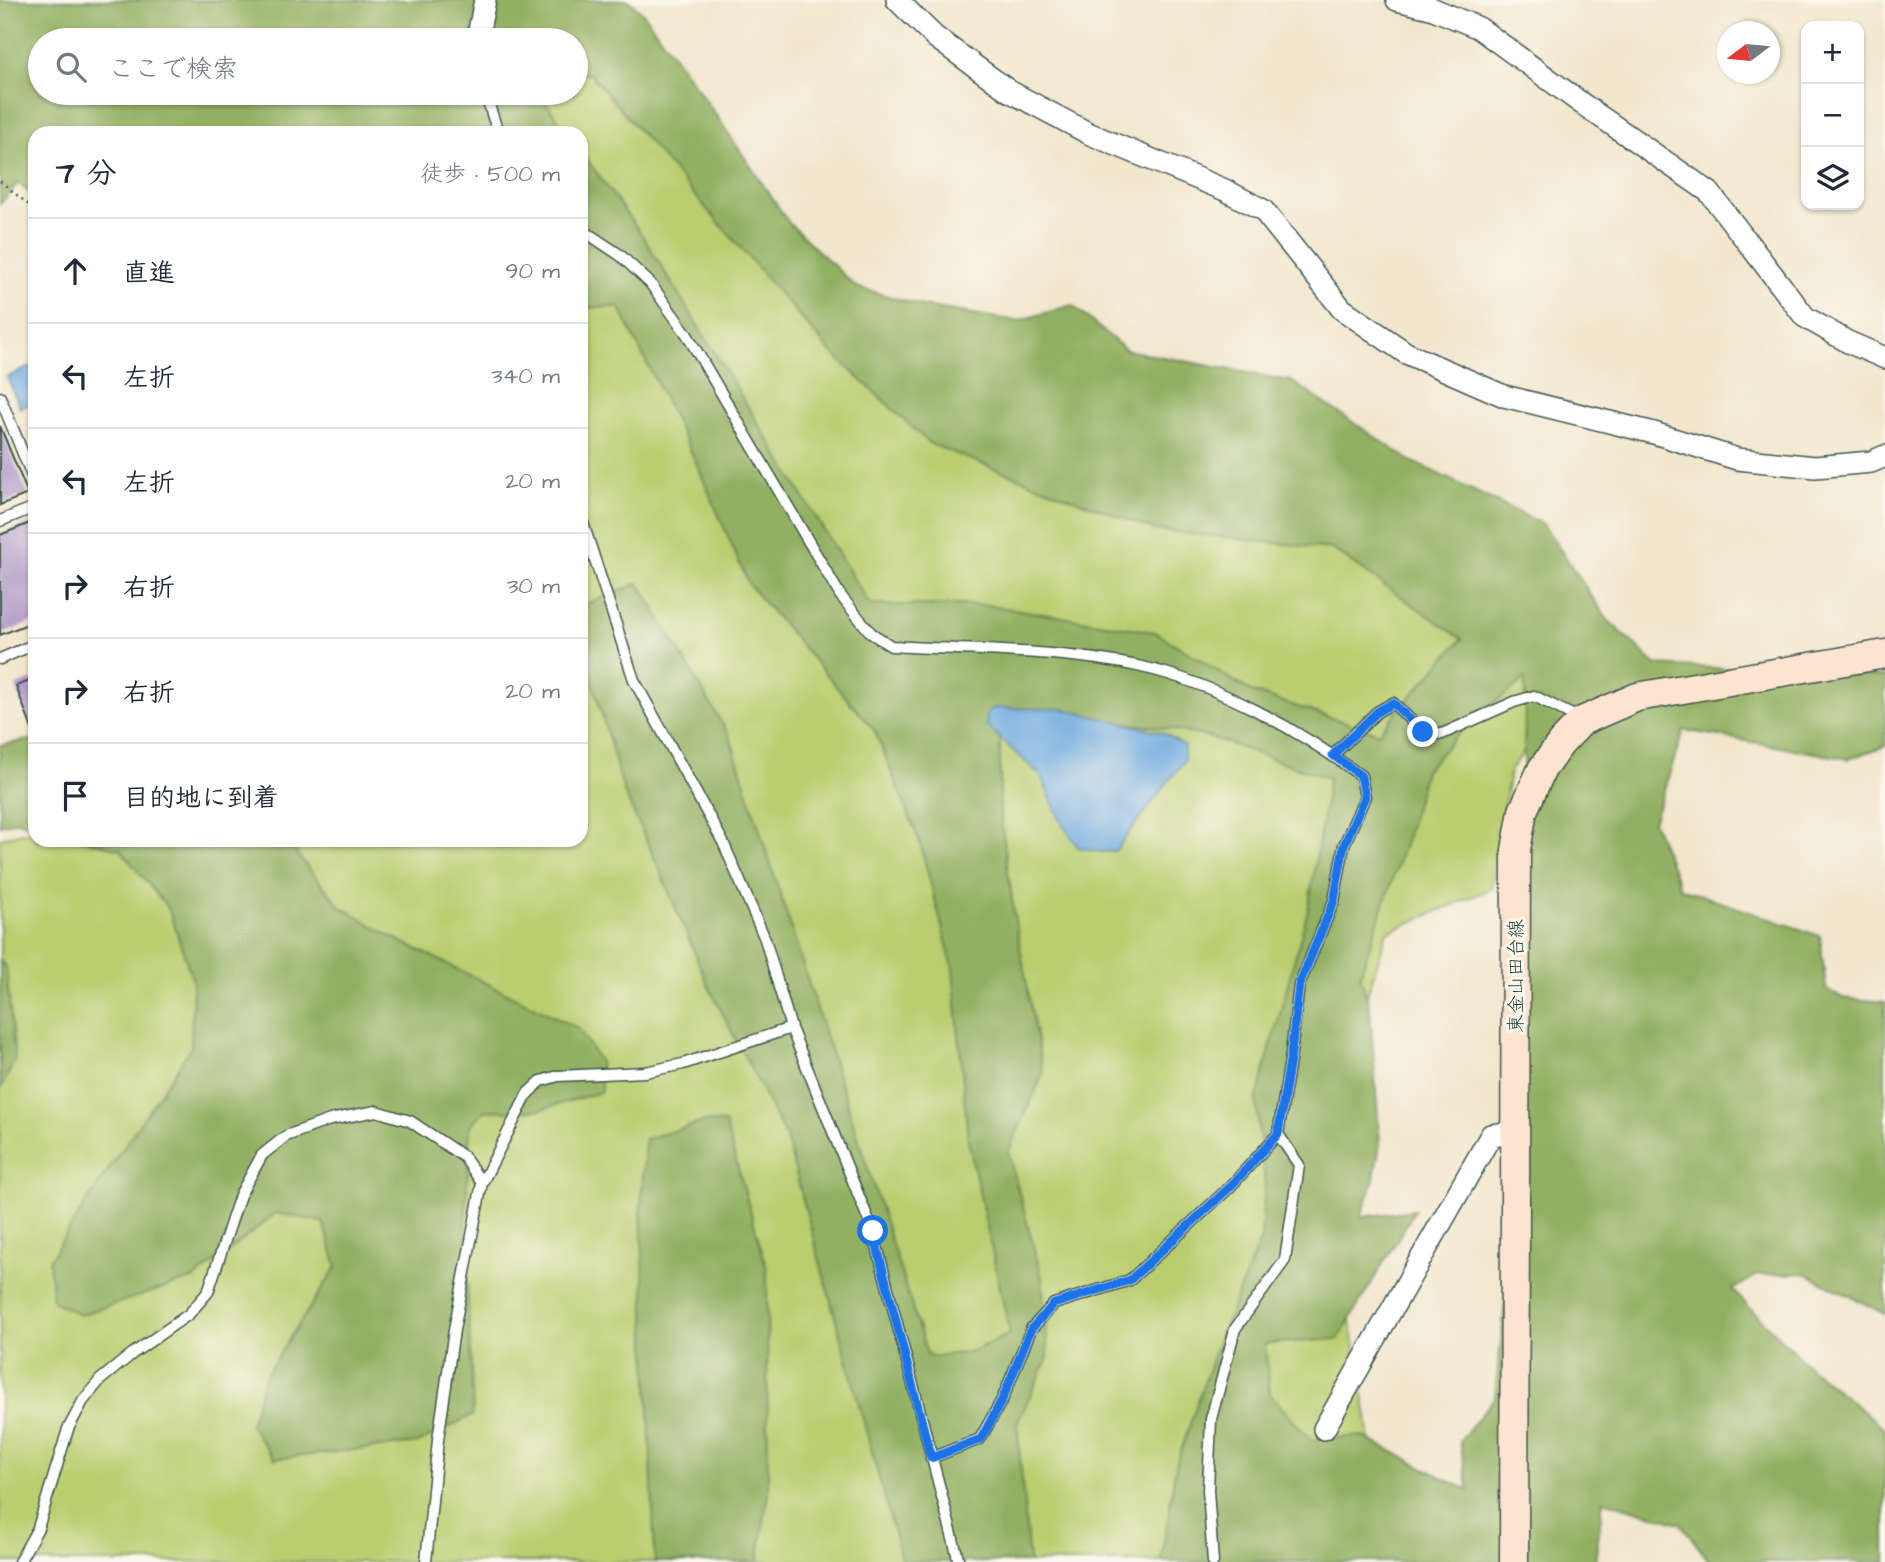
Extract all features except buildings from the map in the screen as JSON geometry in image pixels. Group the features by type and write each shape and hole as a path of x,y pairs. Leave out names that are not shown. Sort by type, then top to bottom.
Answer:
{"main road":[{"name":"東金山田台線","path":"1514,1562 1516,850 1523,811 1542,769 1561,743 1582,722 1637,697 1885,654"}],"street":[{"path":"479,28 485,0"},
{"path":"897,0 936,37 1009,91 1090,134 1225,190 1263,210 1342,309 1406,352 1504,396 1654,433 1737,458 1815,467 1871,462 1885,456"},
{"path":"1397,0 1431,8 1479,28 1709,192 1805,317 1848,342 1885,358"},
{"path":"1324,1429 1491,1135 1515,1132"}],"lane":[{"path":"489,105 496,126"},
{"path":"588,234 620,255 650,283 686,333 840,595 871,633 891,646 1068,655 1143,667 1225,694 1333,755 1361,776 1365,797 1344,845 1334,901 1299,985 1278,1134 1230,1187 1130,1280 1054,1304 1031,1329 1003,1398 981,1439 931,1458"},
{"path":"0,397 28,466"},
{"path":"0,521 28,510"},
{"path":"588,539 634,680 723,842 765,939 790,1028 873,1231 960,1562"},
{"path":"0,659 28,647"},
{"path":"1333,755 1377,712 1393,703 1423,732 1442,734 1534,696 1582,722"},
{"path":"426,1562 438,1440 454,1330 482,1183 528,1093 541,1081 558,1076 657,1070 683,1064 790,1028"},
{"path":"19,1562 38,1528 68,1429 83,1401 100,1380 189,1314 208,1292 240,1195 262,1155 286,1136 330,1120 376,1111 410,1121 464,1157 482,1183"},
{"path":"1213,1562 1208,1490 1211,1419 1235,1329 1285,1260 1299,1165 1278,1134"}],"path":[{"path":"0,181 28,204"}],"green space":[{"path":"0,0 628,0 643,13 789,223 856,287 923,306 1017,321 1072,305 1126,350 1291,381 1411,461 1543,524 1607,619 1656,665 1885,677 1885,746 1849,759 1684,730 1653,822 1680,888 1820,936 1826,989 1842,998 1885,1002 1885,1314 1805,1273 1758,1275 1732,1290 1810,1368 1885,1429 1885,1562 1710,1562 1680,1523 1603,1500 1595,1562 1161,1562 1176,1465 1218,1342 1261,1238 1265,1185 1256,1101 1308,910 1329,778 1196,734 1132,724 1000,711 1000,813 1014,914 1043,1074 1008,1152 1042,1278 1048,1358 1017,1423 1029,1562 902,1562 786,1137 708,985 624,792 588,666 588,603 639,583 730,737 928,1357 970,1352 1010,1334 968,1140 953,968 920,843 875,731 749,585 695,460 619,307 588,308 588,161 644,238 870,605 987,605 1155,632 1252,692 1378,733 1462,639 1332,549 1155,530 930,444 828,349 588,74 588,28 28,28 28,105 548,105 563,126 28,126 28,192 18,183 0,204","holes":["1525,679 1521,1156 1495,1397 1460,1441 1469,1491 1362,1436 1311,1440 1270,1394 1265,1344 1338,1339 1415,1210 1361,1217 1373,1184 1380,1144 1370,1008 1360,975 1405,842 1425,771 1467,724"]},
{"path":"588,54 819,295 1170,457 1587,664 1510,771 1491,889 1387,932 1357,1028 1342,1273 1368,1423 1382,1562 0,1562 0,838 28,832 28,847 588,847 588,126 351,126 392,105 588,105"},
{"path":"28,740 28,824 16,821 0,825 0,745"},
{"path":"110,847 291,847 340,906 390,936 578,1028 600,1062 601,1092 539,1110 484,1111 470,1126 465,1225 473,1415 418,1443 274,1459 250,1425 265,1376 337,1266 323,1222 276,1213 195,1278 80,1315 53,1301 49,1261 191,1048 193,981 169,910 121,850"},
{"path":"0,961 6,967 15,1060 0,1090"},
{"path":"704,1122 725,1123 767,1269 768,1494 758,1562 655,1562 641,1209 645,1139"}],"water":[{"path":"28,368 28,405 20,408 7,377"},
{"path":"992,708 1063,709 1164,733 1184,746 1184,761 1115,851 1100,852 1078,847 1061,822 1041,776 987,726 986,715"}],"route":[{"path":"873,1231 931,1458 981,1439 1003,1398 1031,1329 1054,1304 1130,1280 1230,1187 1278,1134 1299,985 1334,901 1344,845 1365,797 1361,776 1333,755 1377,712 1393,703 1423,732"}]}
